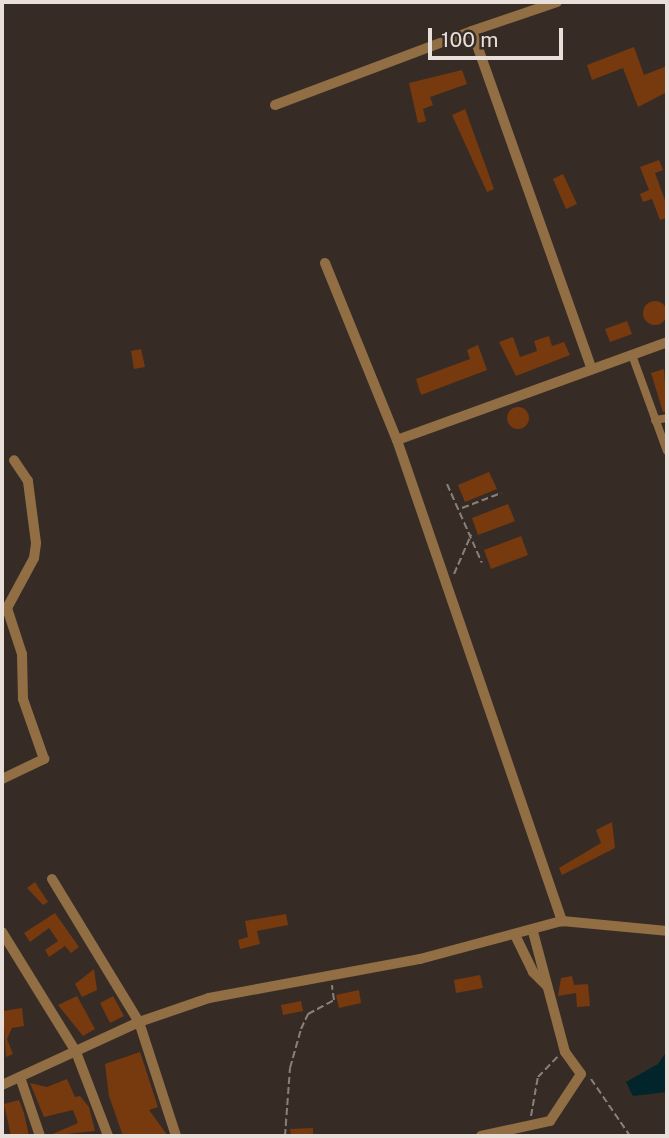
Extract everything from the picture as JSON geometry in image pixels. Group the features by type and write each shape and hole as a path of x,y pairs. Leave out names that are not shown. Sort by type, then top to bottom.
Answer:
{"street":[{"path":"275,106 472,31 557,2"},
{"path":"472,31 593,369"},
{"path":"325,264 397,440 562,920"},
{"path":"397,440 667,342"},
{"path":"632,355 667,450"},
{"path":"655,421 667,418"},
{"path":"2,779 44,759 23,699 22,654 7,608 36,543 28,481 14,460"},
{"path":"52,879 139,1021 176,1136"},
{"path":"2,1085 139,1021 209,998 332,977 516,937 562,920 667,931"},
{"path":"2,932 76,1052 108,1136"},
{"path":"481,1136 550,1121 581,1074 563,1046 533,932"},
{"path":"516,937 533,972 547,986"},
{"path":"20,1077 40,1136"}],"path":[{"path":"447,484 461,508 482,563"},
{"path":"461,508 501,493"},
{"path":"444,583 463,565 471,534"},
{"path":"285,1136 298,1042 309,1014 334,1000 332,977"},
{"path":"527,1126 538,1077 563,1046"},
{"path":"581,1074 608,1096 630,1136"}],"water":[{"path":"667,1051 667,1092 633,1096 626,1082 658,1064"}],"building":[{"path":"634,47 644,75 667,66 667,92 638,107 623,68 592,80 587,65"},
{"path":"462,70 467,84 430,97 433,105 423,109 426,121 418,123 409,83"},
{"path":"465,109 494,189 487,192 452,115"},
{"path":"659,160 663,170 655,173 667,206 667,218 660,220 652,199 643,202 640,194 649,190 640,167"},
{"path":"563,174 577,204 566,209 553,179"},
{"path":"655,301 664,304 667,313 664,322 655,325 646,322 643,313 646,304"},
{"path":"627,321 632,334 610,342 605,329"},
{"path":"549,336 552,346 564,342 570,355 516,376 499,342 513,337 520,357 537,351 534,341"},
{"path":"478,345 487,370 421,395 416,379 470,359 467,350"},
{"path":"141,349 145,367 134,369 131,351"},
{"path":"664,369 667,412 663,412 651,373"},
{"path":"518,407 528,414 529,418 522,428 518,429 508,422 507,418 514,408"},
{"path":"489,472 497,489 465,502 458,485"},
{"path":"508,504 515,521 478,535 472,518"},
{"path":"521,536 528,555 491,569 484,550"},
{"path":"612,822 615,848 562,875 559,868 601,843 596,830"},
{"path":"35,882 48,902 43,905 27,888"},
{"path":"55,913 79,947 71,953 65,946 49,957 45,950 58,941 49,928 30,942 24,933"},
{"path":"286,914 288,925 257,931 260,944 240,949 238,940 248,937 245,921"},
{"path":"94,969 97,990 82,997 75,984"},
{"path":"480,975 483,988 456,993 454,980"},
{"path":"572,976 574,985 588,984 590,1006 577,1007 576,993 558,996 561,978"},
{"path":"359,990 361,1003 339,1008 336,995"},
{"path":"77,996 95,1029 83,1036 58,1005"},
{"path":"113,996 124,1016 110,1023 100,1003"},
{"path":"301,1001 303,1011 283,1015 281,1005"},
{"path":"22,1008 24,1026 12,1028 7,1039 13,1054 6,1057 3,1011"},
{"path":"140,1052 158,1107 149,1110 168,1136 123,1136 109,1096 105,1064"},
{"path":"67,1079 75,1097 80,1096 89,1107 95,1131 48,1136 78,1123 73,1110 44,1117 30,1083 47,1087"},
{"path":"19,1100 29,1136 11,1136 4,1104"},
{"path":"313,1128 313,1136 291,1136 290,1129"}]}
